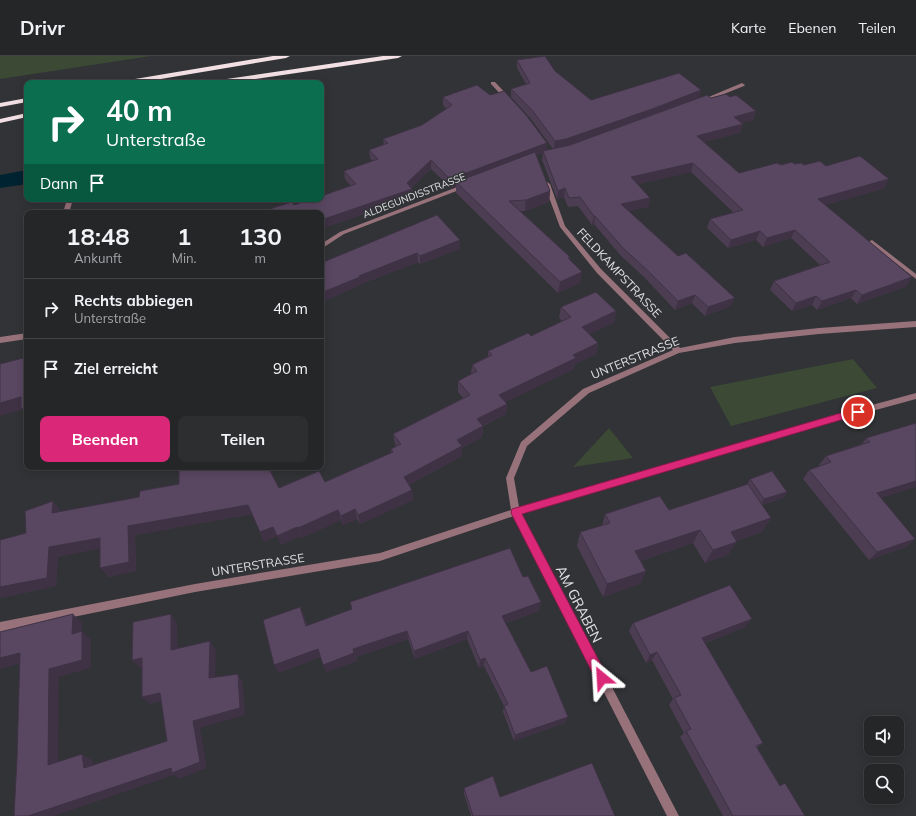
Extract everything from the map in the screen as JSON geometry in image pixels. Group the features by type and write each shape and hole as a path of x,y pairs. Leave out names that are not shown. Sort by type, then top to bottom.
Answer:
{"highway":[{"path":"141,80 286,56"},
{"path":"234,80 398,56"},
{"path":"0,105 24,101"},
{"path":"0,121 24,116"}],"street":[{"path":"493,83 513,105"},
{"path":"699,102 742,85"},
{"name":"FELDKAMPSTRASSE","path":"545,179 562,226 599,271 678,351"},
{"name":"ALDEGUNDISSTRASSE","path":"324,245 342,233 472,183"},
{"path":"872,242 916,277"},
{"name":"UNTERSTRASSE","path":"516,512 510,478 524,444 586,391 678,351 735,340 819,331 916,324"},
{"path":"0,340 24,336"},
{"name":"UNTERSTRASSE","path":"0,627 195,588 380,557 516,512 828,420 916,396"},
{"name":"AM GRABEN","path":"516,512 673,816"}],"green space":[{"path":"0,56 151,56 0,79"},
{"path":"853,359 877,388 731,426 710,387"},
{"path":"609,428 633,458 573,467"}],"water":[{"path":"24,171 24,184 0,188 0,175"}],"building":[{"path":"545,56 555,71 591,100 679,73 701,90 655,108 566,139 555,141 532,110 511,89 530,83 517,60"},
{"path":"477,85 490,95 504,91 526,115 547,143 450,179 431,160 407,183 412,189 324,219 324,210 267,210 292,202 294,205 304,202 324,202 324,195 356,184 344,171 378,159 369,150 388,143 383,139 422,125 452,105 443,97"},
{"path":"726,94 730,97 736,95 756,111 734,117 743,124 697,136 739,173 777,163 781,165 792,162 794,164 801,163 804,165 820,161 826,166 860,156 889,179 818,199 912,277 862,295 856,290 822,301 816,296 796,303 774,281 830,262 795,230 767,238 760,231 731,240 710,219 743,210 693,163 631,177 650,198 621,204 678,256 686,253 735,298 708,307 695,295 678,301 623,248 594,216 580,197 569,198 565,188 558,191 543,151 570,145 707,95 711,98"},
{"path":"535,152 550,191 526,200 509,201 570,257 568,258 582,272 560,282 456,182"},
{"path":"437,215 460,240 420,256 417,253 324,292 324,262"},
{"path":"596,292 616,311 582,327 598,343 573,355 576,358 499,395 507,404 477,419 483,426 457,440 462,446 404,477 412,490 358,515 355,509 341,516 338,510 277,536 273,527 260,532 248,505 128,526 129,562 100,568 100,538 49,547 47,578 0,587 0,540 26,533 25,511 53,501 52,513 139,497 140,491 179,484 179,470 270,470 279,488 319,471 325,482 393,452 391,449 401,444 393,434 470,395 458,381 477,371 472,365 492,355 488,351 528,333 531,336 571,317 561,307"},
{"path":"24,358 24,408 21,409 21,397 0,403 0,364"},
{"path":"916,423 916,481 877,493 915,539 877,552 809,470 831,462 826,456 870,442 866,438"},
{"path":"772,471 787,492 764,499 750,479"},
{"path":"748,484 771,518 731,532 737,542 713,550 700,530 635,551 646,571 607,584 580,532 610,523 605,514 660,496 669,510"},
{"path":"510,548 523,577 528,576 541,602 502,616 531,672 547,666 568,717 515,735 504,706 508,704 485,658 480,660 468,631 414,651 407,631 353,649 354,653 323,665 318,649 274,665 263,620 300,607 306,626 352,609 350,602"},
{"path":"730,585 752,619 702,638 763,743 756,746 780,786 785,783 805,816 733,816 686,731 691,729 674,698 681,695 657,652 650,655 633,623"},
{"path":"73,614 72,634 82,631 82,660 49,669 48,765 82,754 84,768 167,741 160,693 142,697 142,658 132,660 133,622 171,614 171,650 210,641 209,678 238,674 240,708 193,721 200,762 172,773 171,768 28,816 14,816 20,653 0,658 0,632"},
{"path":"592,763 615,816 473,816 464,788 493,776 500,797"}],"route":[{"path":"602,678 516,512 858,412"}]}
